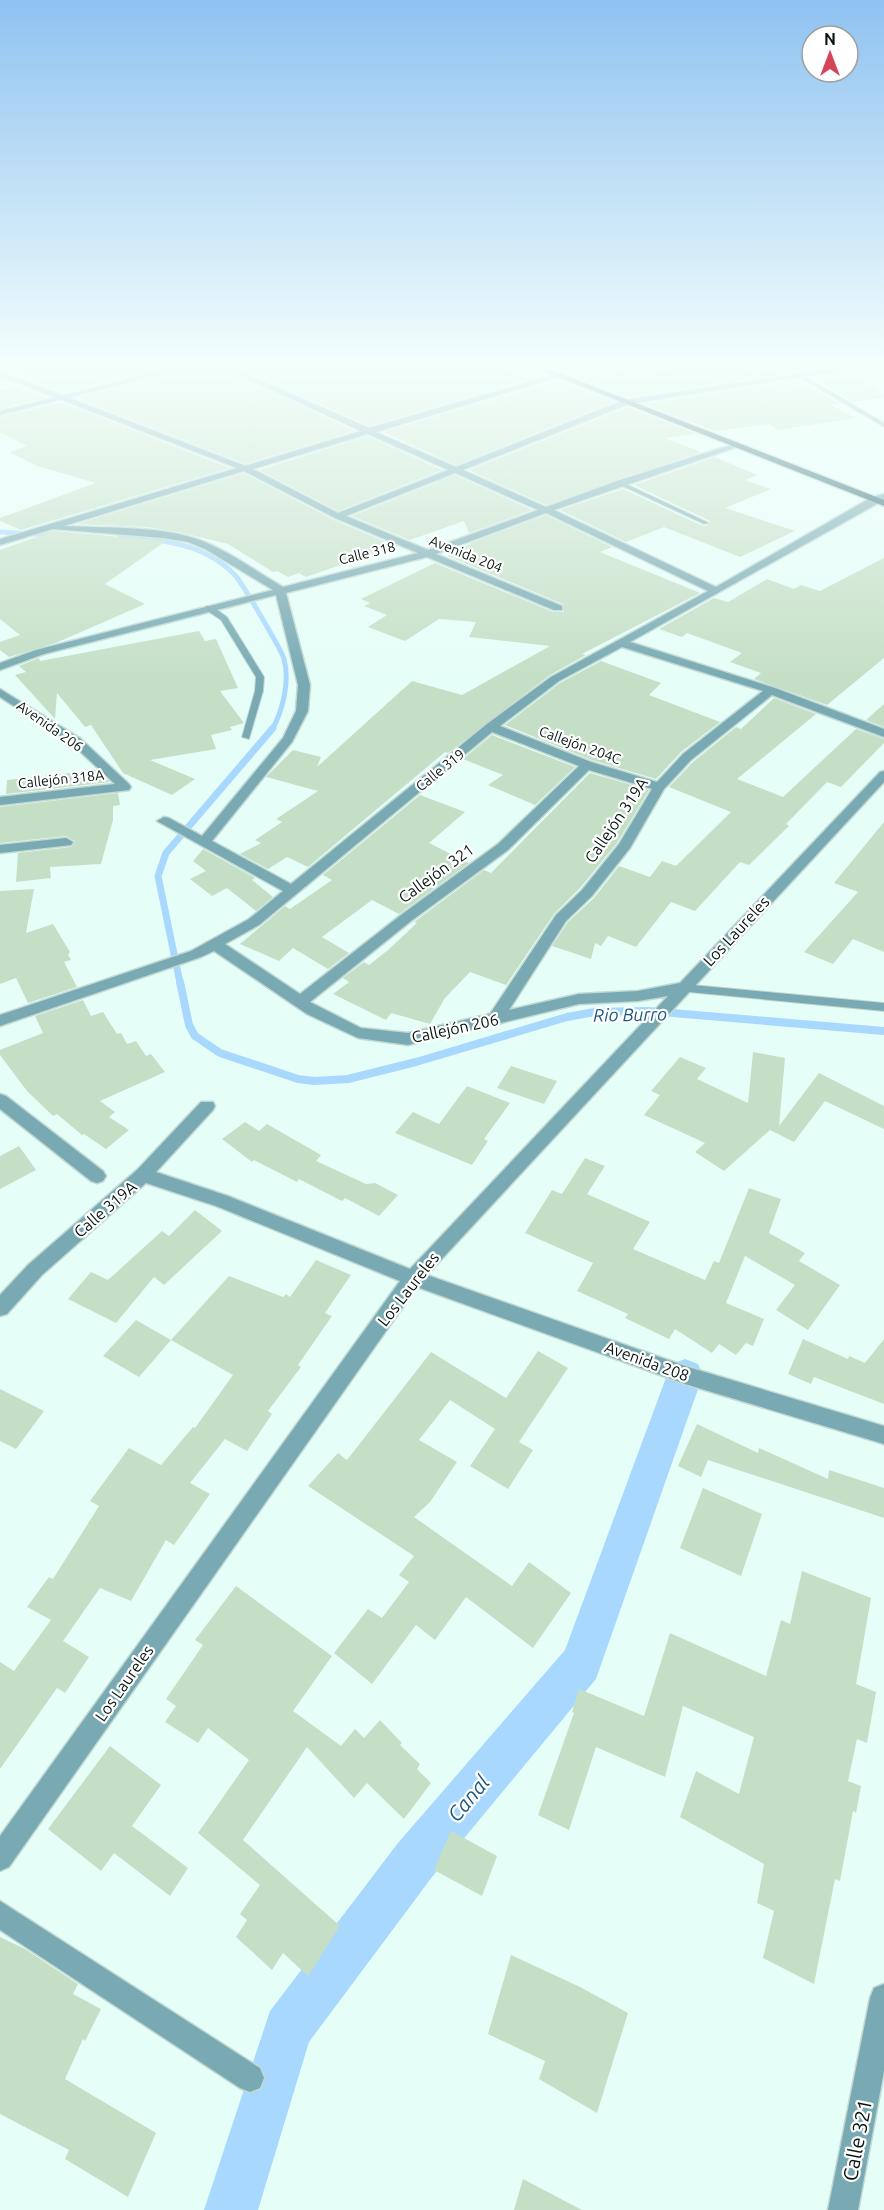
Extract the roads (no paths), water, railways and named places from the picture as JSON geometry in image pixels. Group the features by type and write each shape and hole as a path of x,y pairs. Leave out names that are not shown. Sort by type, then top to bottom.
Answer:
{"main road":[{"path":"808,472 881,499"}],"street":[{"path":"2,542 230,472"},
{"name":"Avenida 204","path":"252,472 338,516 558,608"},
{"path":"338,516 451,472"},
{"path":"462,472 716,591"},
{"name":"Calle 318","path":"0,667 40,652 426,554 653,472"},
{"name":"Calle 319","path":"0,1021 196,954 254,922 491,727 555,679 881,499"},
{"path":"47,527 163,535 190,540 208,547 274,591 304,685 302,711 288,739 199,839"},
{"path":"622,643 771,690 884,733"},
{"name":"Callejón 319A","path":"494,1021 561,918 587,893 625,845 659,788 687,757 771,690"},
{"name":"Avenida 206","path":"0,692 77,742 125,787"},
{"name":"Callejón 204C","path":"491,727 587,765 659,788"},
{"name":"Callejón 321","path":"300,1002 406,918 502,847 587,765"},
{"name":"Los Laureles","path":"0,1858 413,1278 682,988 884,775"},
{"name":"Callejón 318A","path":"0,801 125,787"},
{"path":"164,821 292,891"},
{"path":"0,849 66,842"},
{"name":"Callejón 206","path":"214,944 312,1010 358,1033 408,1039 494,1021 579,999 638,996 682,988"},
{"path":"0,1100 97,1176"},
{"name":"Calle 319A","path":"0,1308 35,1270 143,1175 207,1106"},
{"name":"Avenida 208","path":"143,1175 222,1201 413,1278 694,1378 884,1435"},
{"path":"0,1914 250,2078"},
{"name":"Calle 321","path":"843,2210 884,1998"}],"lane":[{"path":"620,483 705,523"},
{"path":"213,607 224,619 260,677 259,691 246,736"},
{"path":"682,988 884,1007"}],"waterway":[{"path":"0,532 53,535"},
{"path":"120,537 155,540 188,547 213,558 235,575 284,659 286,668 284,695 273,728"},
{"path":"180,983 158,876 166,853 273,728"},
{"name":"Rio Burro","path":"180,982 189,1025 195,1036 220,1053 298,1079 314,1081 348,1079 416,1062 567,1017 595,1012 649,1011 884,1031"},
{"name":"Canal","path":"231,2210 288,2029 415,1860 581,1664 685,1375"}]}
